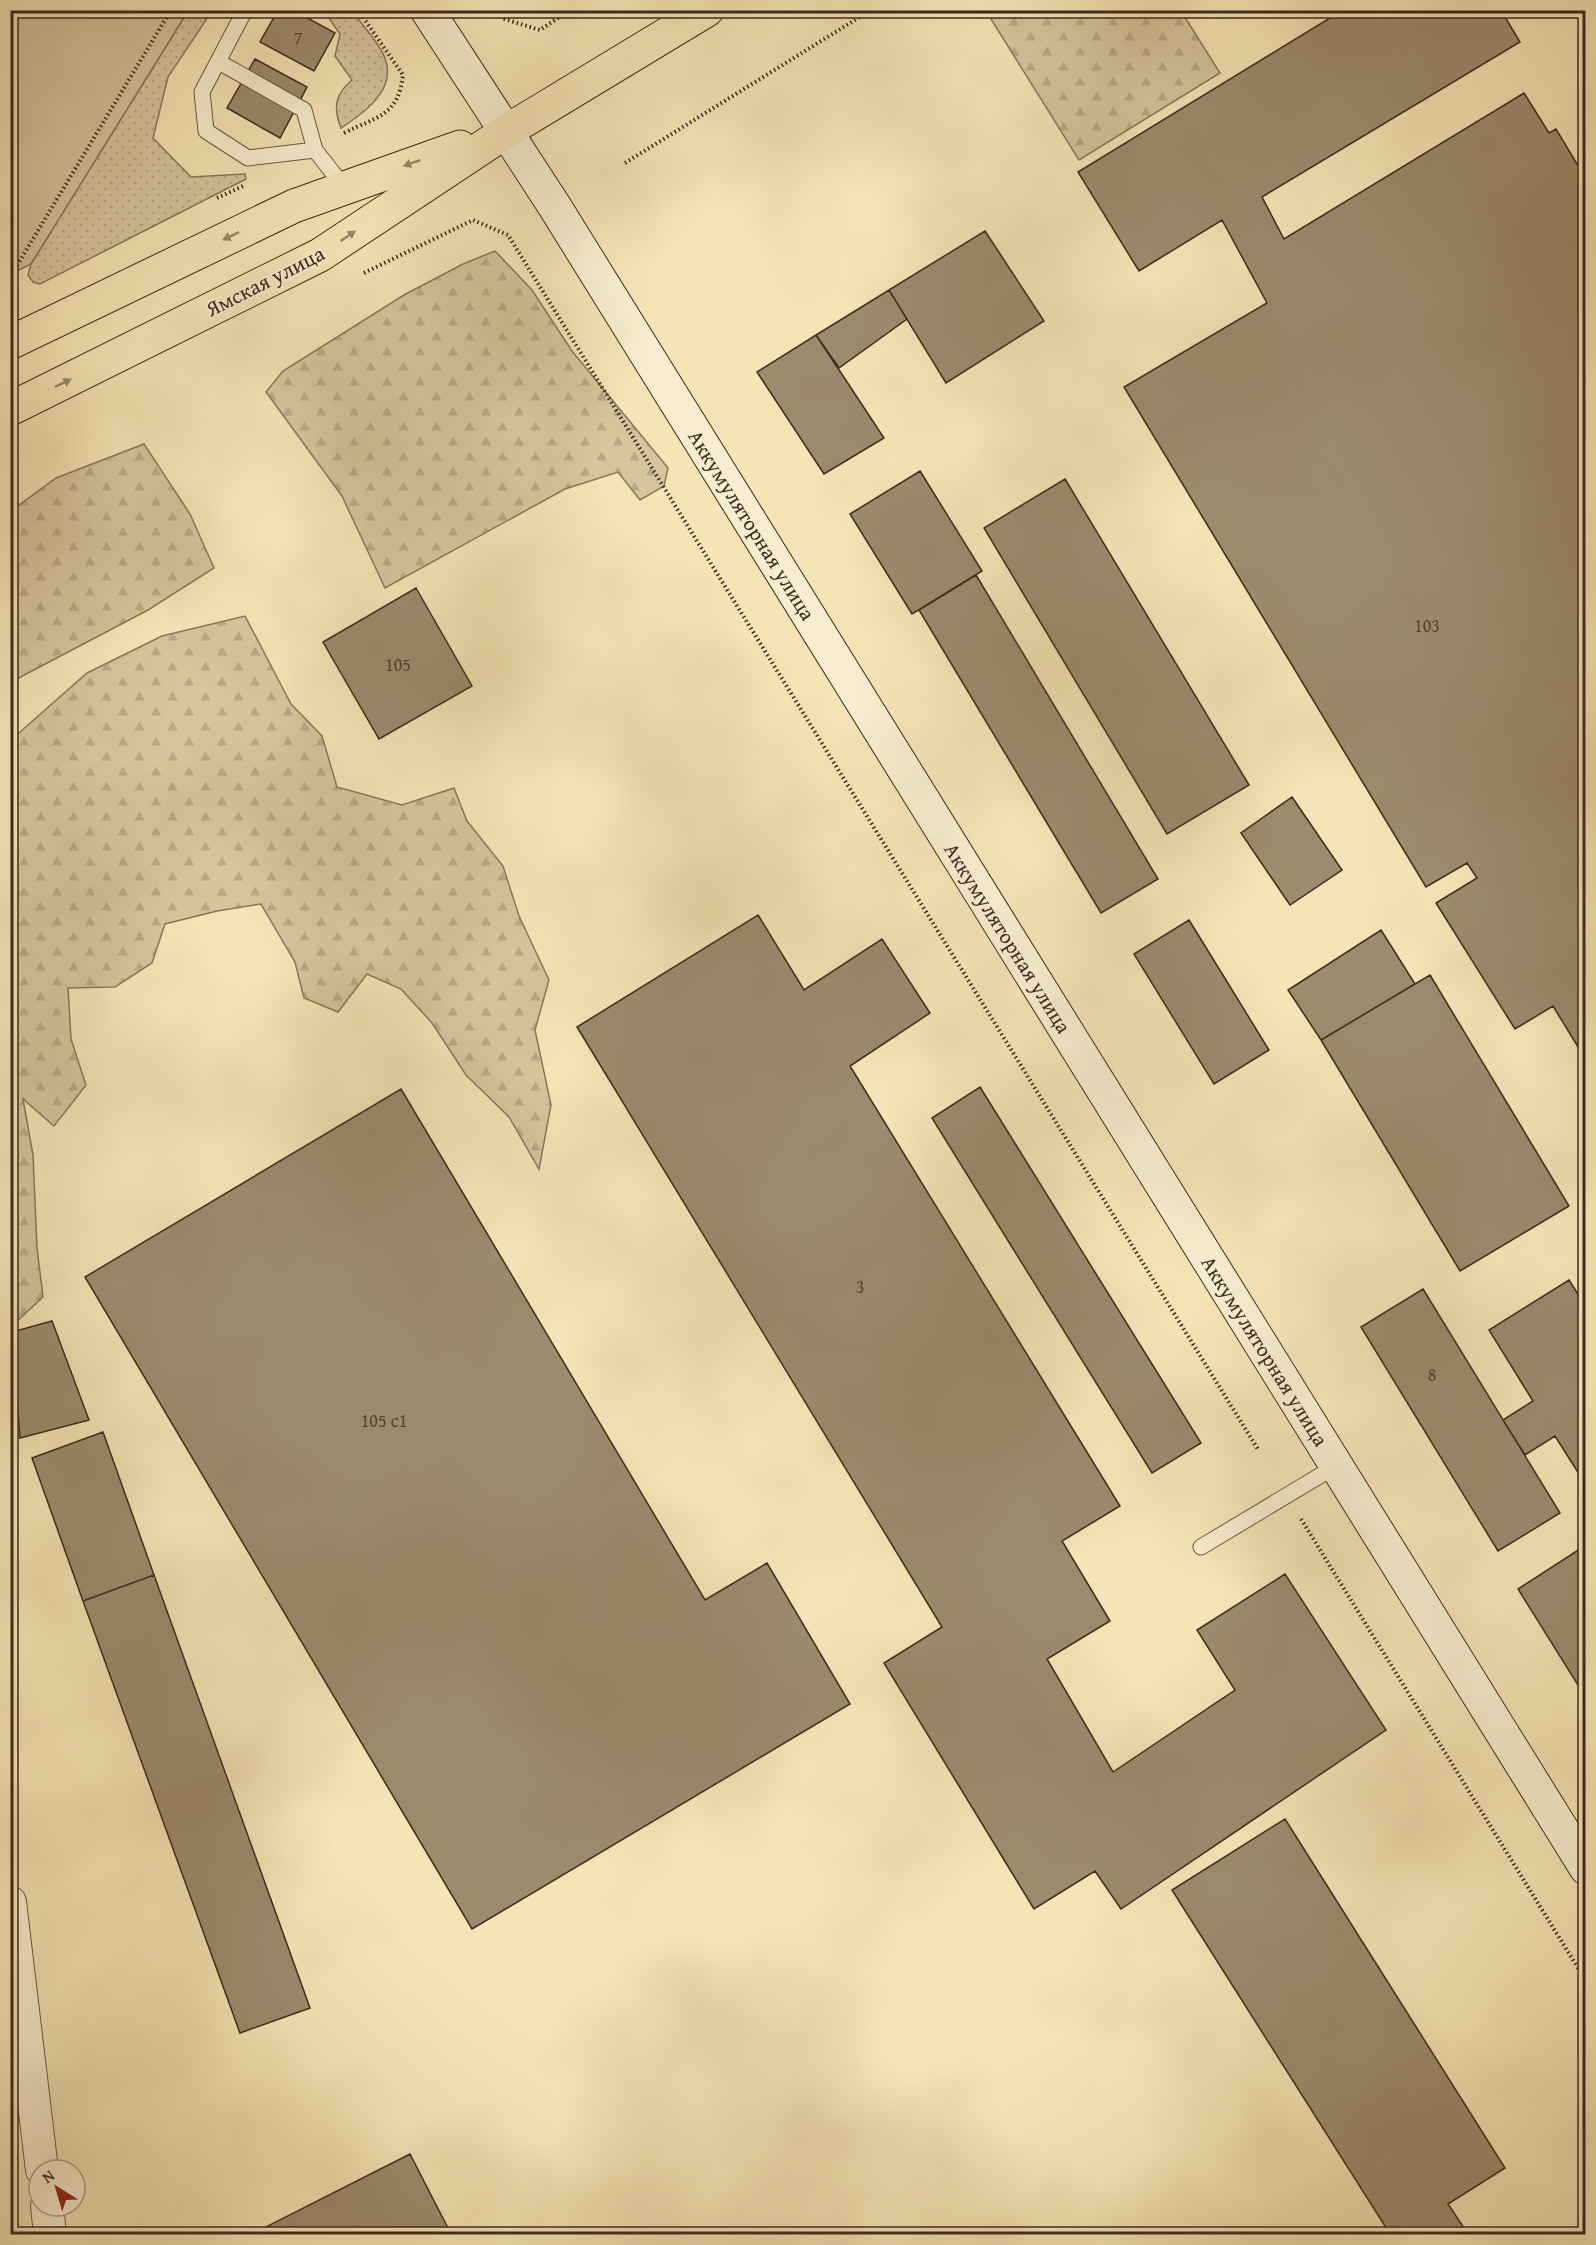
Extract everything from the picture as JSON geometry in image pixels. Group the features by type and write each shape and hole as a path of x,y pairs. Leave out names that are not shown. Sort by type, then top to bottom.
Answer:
{"main road":[{"name":"Ямская улица","path":"10,409 320,255 507,131 707,10"},
{"name":"Ямская улица","path":"10,343 294,206 344,186 507,131"}],"street":[{"name":"Аккумуляторная улица","path":"427,10 507,131 1586,1868"},
{"path":"10,1902 41,2158"},
{"path":"48,2218 50,2235"}],"lane":[{"path":"245,10 202,92 206,131 248,158 315,150"},
{"path":"219,62 304,110 315,150 344,186"},
{"path":"1201,1547 1336,1466"}],"path":[{"path":"10,277 171,10"},
{"path":"344,133 392,109 400,96 403,75 358,10"},
{"path":"494,10 501,18 540,30 570,10"},
{"path":"501,18 513,10"},
{"path":"625,163 871,10"},
{"path":"473,220 508,235 1259,1451"},
{"path":"1296,1510 1586,1981"}],"green space":[{"path":"11,10 188,11 31,264 11,274"},
{"path":"188,11 212,11 168,77 153,138 191,177 245,174 246,179 40,284 33,282 28,275 31,264"},
{"path":"324,11 352,11 379,46 385,58 387,70 386,80 376,99 368,108 341,128 336,108 337,102 346,85 352,80 335,56 340,34"},
{"path":"986,11 1181,11 1220,73 1079,160"},
{"path":"495,251 532,290 572,351 668,468 664,486 640,500 618,472 565,489 385,588 342,496 266,392 283,371 404,295 463,264"},
{"path":"144,444 190,514 214,568 148,610 11,682 11,511 56,478"},
{"path":"245,616 291,704 322,736 337,787 402,805 454,788 467,821 503,866 519,916 549,980 535,1030 551,1105 539,1169 509,1117 466,1075 432,1023 401,989 367,974 338,1012 304,998 295,962 261,904 217,911 165,924 152,963 115,987 68,988 71,1039 86,1085 54,1126 23,1099 33,1155 37,1248 43,1297 16,1322 11,1323 11,740 87,673 162,636"}],"building":[{"path":"278,10 293,10 335,33 314,71 260,42"},
{"path":"1343,10 1501,10 1520,42 1262,197 1284,239 1524,93 1549,133 1556,129 1586,179 1586,1060 1553,1006 1515,1029 1436,903 1477,878 1467,863 1426,887 1124,387 1267,303 1222,220 1139,271 1078,172"},
{"path":"255,59 307,87 280,138 227,108"},
{"path":"985,231 1044,321 946,383 889,290"},
{"path":"889,290 907,319 839,368 816,335"},
{"path":"816,335 884,438 824,474 757,372"},
{"path":"920,471 982,571 912,614 850,514"},
{"path":"1065,479 1249,785 1167,834 984,528"},
{"path":"976,575 1158,879 1101,913 919,610"},
{"path":"416,588 472,686 379,739 323,642"},
{"path":"1292,797 1342,870 1290,905 1241,833"},
{"path":"758,915 804,990 882,939 930,1013 850,1066 1120,1506 1062,1541 1110,1621 1047,1659 1113,1772 1235,1690 1197,1630 1285,1574 1386,1730 1121,1909 1095,1871 1034,1909 884,1663 942,1627 577,1027"},
{"path":"1189,920 1269,1050 1214,1084 1134,954"},
{"path":"1381,930 1415,984 1321,1040 1288,990"},
{"path":"1430,975 1569,1206 1460,1271 1321,1040"},
{"path":"980,1087 1201,1443 1152,1473 932,1118"},
{"path":"401,1089 705,1600 767,1563 850,1704 472,1929 85,1277"},
{"path":"1569,1280 1586,1307 1586,1485 1555,1436 1525,1455 1503,1420 1533,1401 1489,1330"},
{"path":"1423,1289 1560,1513 1498,1551 1361,1327"},
{"path":"52,1321 89,1420 20,1438 12,1332"},
{"path":"103,1432 154,1575 83,1601 32,1458"},
{"path":"1583,1547 1586,1550 1586,1698 1518,1589"},
{"path":"154,1575 310,2008 240,2033 83,1601"},
{"path":"1285,1819 1505,2168 1448,2204 1468,2234 1390,2234 1172,1890"},
{"path":"410,2154 451,2234 252,2234"}]}
